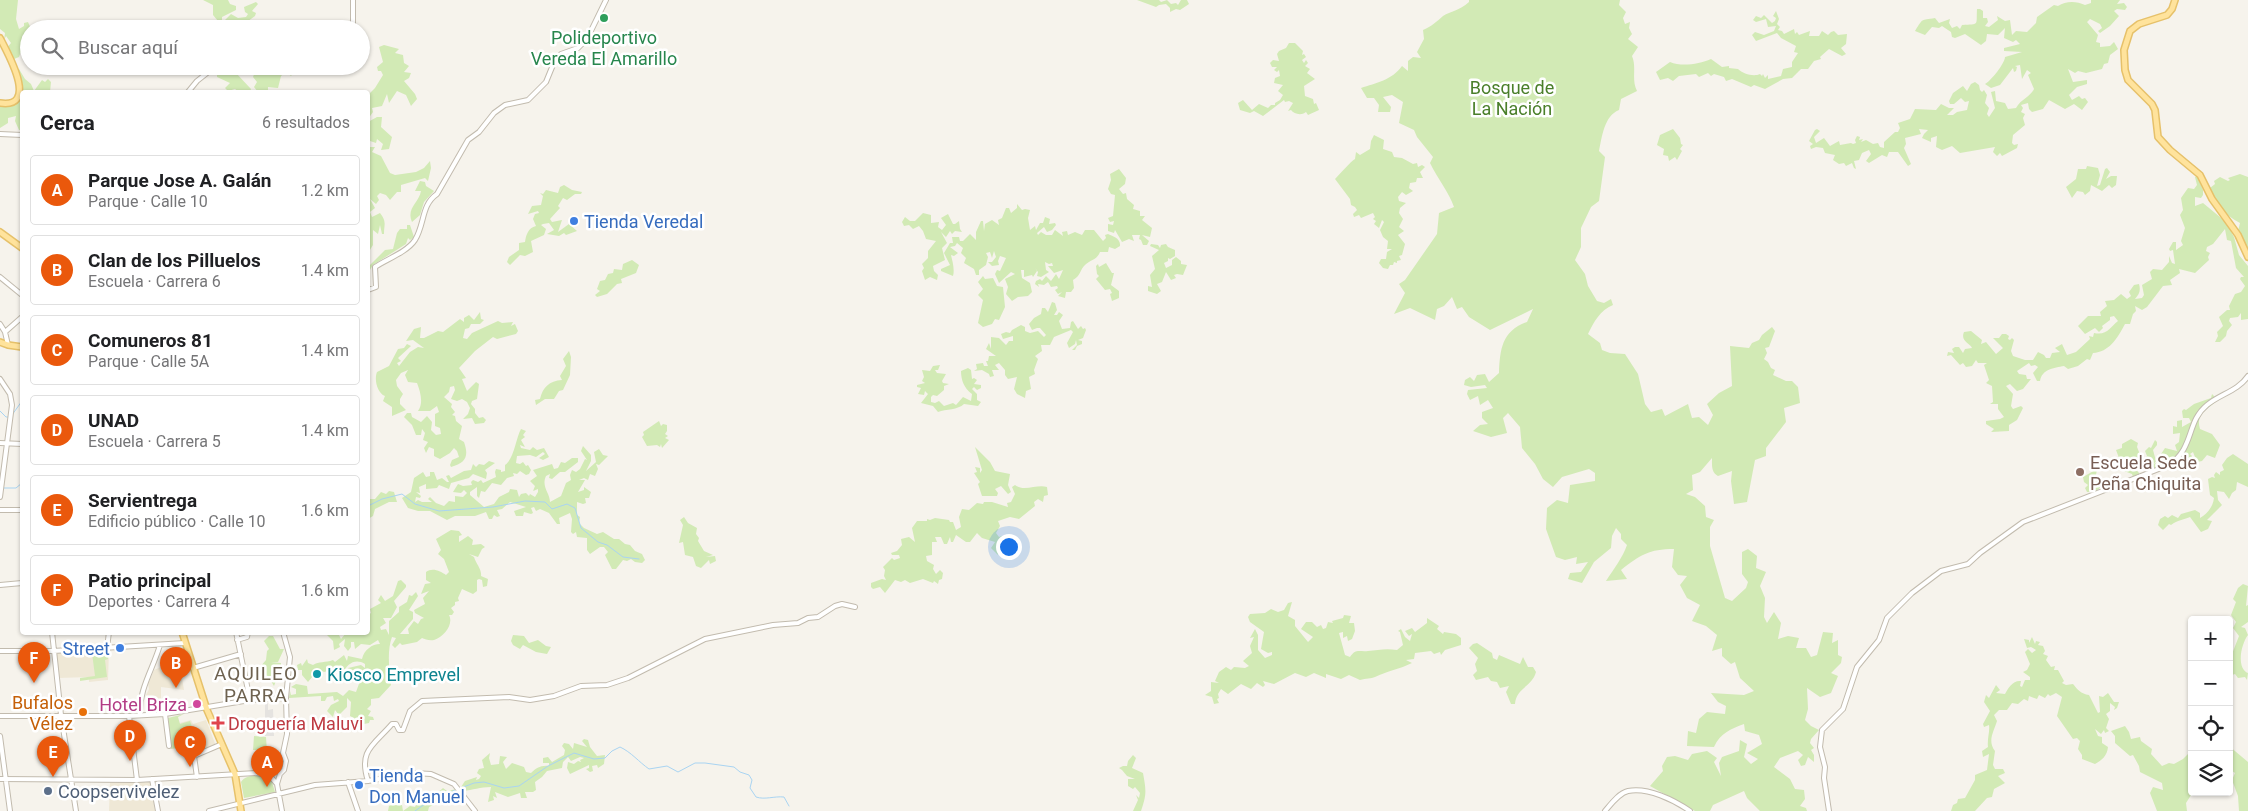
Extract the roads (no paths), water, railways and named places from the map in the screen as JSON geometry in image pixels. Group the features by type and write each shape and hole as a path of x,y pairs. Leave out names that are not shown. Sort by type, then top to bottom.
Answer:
{"main road":[{"path":"2175,0 2172,9 2167,15 2139,24 2130,31 2124,50 2125,70 2128,80 2152,104 2155,110 2158,137 2170,150 2200,175 2212,199 2230,224 2248,257"},
{"path":"0,38 20,83 18,96 12,102 0,103"},
{"path":"0,232 20,247"},
{"path":"0,342 20,347"},
{"path":"183,635 206,707 236,774 241,811"}],"street":[{"path":"353,0 353,20"},
{"path":"370,289 376,287 375,267 404,250 415,240 428,200 437,194 468,140 479,132 494,113 505,105 528,100 540,90 546,82 554,60 561,54 578,48 587,39 606,0"},
{"path":"190,90 205,75"},
{"path":"0,134 20,135"},
{"path":"0,277 20,293"},
{"path":"6,332 20,319"},
{"path":"0,324 6,332 8,345"},
{"path":"1829,811 1824,778 1825,767 1820,747 1822,730 1843,709 1857,667 1879,640 1887,618 1912,593 1941,571 1968,564 2023,522 2169,465 2180,457 2187,445 2194,421 2206,405 2232,391 2248,376"},
{"path":"0,379 12,397 12,419 0,496"},
{"path":"0,443 20,444"},
{"path":"0,510 20,510"},
{"path":"0,585 20,583"},
{"path":"368,780 364,764 368,749 375,745 392,724 396,724 399,730 403,730 410,711 422,701 508,697 530,700 554,696 581,686 607,685 628,678 705,639 774,625 798,623 808,618 818,617 835,606 842,604 855,607"},
{"path":"52,635 61,715 76,811"},
{"path":"107,648 109,635"},
{"path":"237,635 250,700"},
{"path":"238,640 248,635"},
{"path":"282,811 277,784 286,761 283,753 287,734 286,698 289,683 289,651 284,635"},
{"path":"0,651 53,651 185,643"},
{"path":"140,714 141,692 153,668 160,645"},
{"path":"193,668 241,654"},
{"path":"0,716 129,716 165,714 250,700 286,698"},
{"path":"165,714 169,746"},
{"path":"129,716 137,780"},
{"path":"0,736 10,811"},
{"path":"197,777 194,756 222,744"},
{"path":"209,811 315,785 423,772 458,787 475,811"},
{"path":"0,779 137,780 266,774 277,784"},
{"path":"152,779 158,811"},
{"path":"348,782 358,811"},
{"path":"1605,811 1614,800 1628,791 1651,792 1690,811"}],"waterway":[{"path":"12,415 20,404"},
{"path":"0,411 6,417 9,417"},
{"path":"3,488 16,488 20,485"},
{"path":"370,505 382,499 402,494 415,504 439,511 493,507 525,501 545,502 552,509 567,504 575,508 581,528 598,542 607,545 623,557 639,559"},
{"path":"415,811 432,799 474,783 484,782 504,788 519,786 548,766 574,753 594,759 605,758 612,751 620,747 649,769 667,766 678,772 695,763 734,767 740,772 749,775 752,780 750,788 756,797 784,797 789,806"}],"place":[{"name":"Polideportivo Vereda El Amarillo","path":"604,18"},
{"name":"Tienda Veredal","path":"574,221"},
{"name":"Escuela Sede Peña Chiquita","path":"2080,472"},
{"name":"Street","path":"120,648"},
{"name":"Kiosco Emprevel","path":"317,674"},
{"name":"Patio principal","path":"34,683"},
{"name":"Clan de los Pilluelos","path":"176,688"},
{"name":"Hotel Briza","path":"197,704"},
{"name":"Bufalos Vélez","path":"83,712"},
{"name":"Droguería Maluvi","path":"218,723"},
{"name":"UNAD","path":"130,761"},
{"name":"Comuneros 81","path":"190,767"},
{"name":"Servientrega","path":"53,777"},
{"name":"Tienda Don Manuel","path":"359,785"},
{"name":"Parque Jose A. Galán","path":"267,787"},
{"name":"Coopservivelez","path":"48,791"}],"district":[{"name":"AQUILEO PARRA","path":"256,684"}],"park label":[{"name":"Bosque de La Nación","path":"1512,97"}]}
